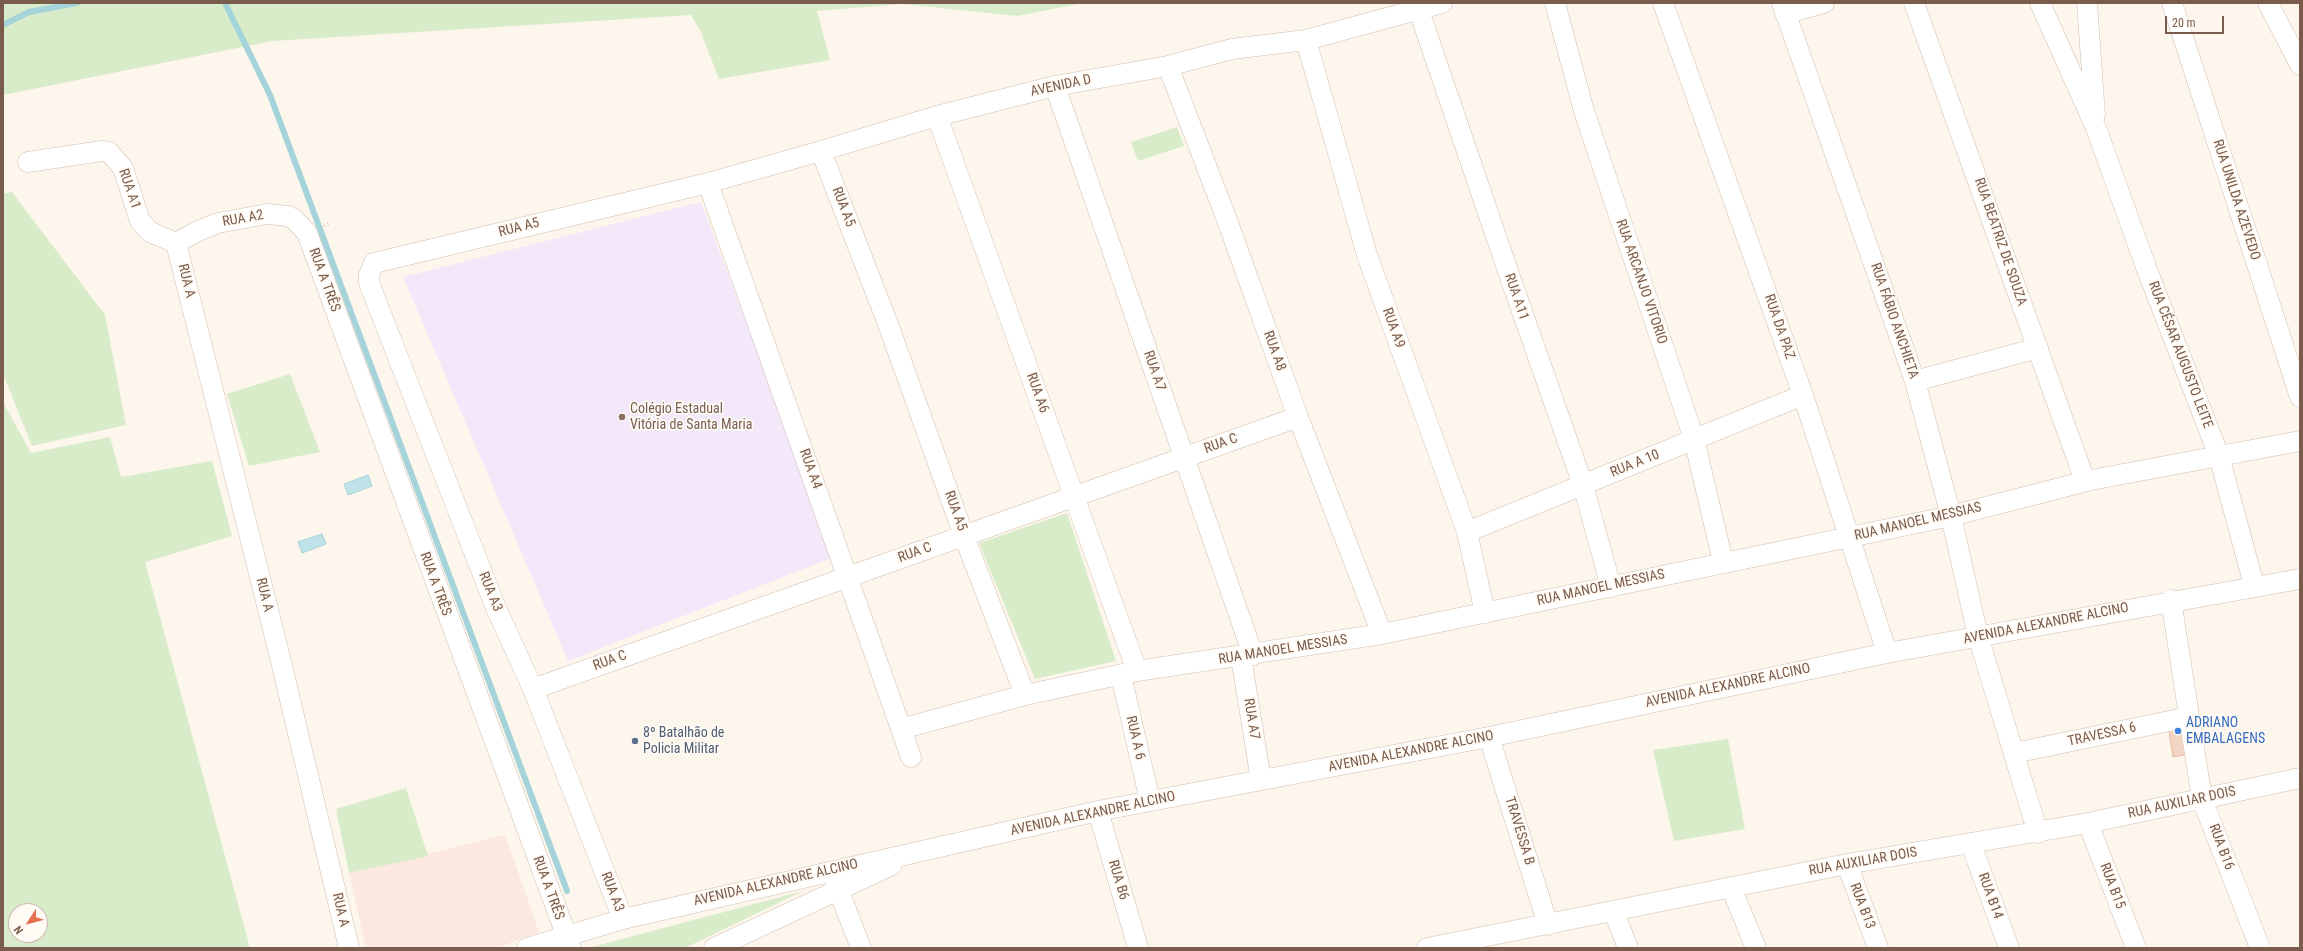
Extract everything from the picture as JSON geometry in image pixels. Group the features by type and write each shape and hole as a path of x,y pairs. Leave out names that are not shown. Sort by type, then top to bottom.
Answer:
{"street":[{"name":"AVENIDA D","path":"821,151 937,116 1055,86 1168,66 1232,49 1306,40 1418,8 1442,3"},
{"name":"RUA ARCANJO VITORIO","path":"1555,3 1587,118 1694,440 1723,562"},
{"name":"RUA DA PAZ","path":"1663,3 1803,395 1887,653"},
{"path":"1784,8 1824,3"},
{"name":"RUA BEATRIZ DE SOUZA","path":"1914,3 2038,348 2084,481"},
{"name":"RUA CÉSAR AUGUSTO LEITE","path":"2040,3 2096,128 2146,267 2219,456 2254,585"},
{"name":"RUA CÉSAR AUGUSTO LEITE","path":"2087,3 2096,128"},
{"name":"RUA UNILDA AZEVEDO","path":"2172,3 2300,396"},
{"path":"2268,3 2300,65"},
{"name":"RUA A11","path":"1418,8 1510,280 1583,485 1611,587"},
{"name":"RUA FÁBIO ANCHIETA","path":"1784,8 1915,381 1951,516 1978,636 2038,833"},
{"name":"RUA A9","path":"1306,40 1367,255 1466,532 1485,613"},
{"name":"RUA A8","path":"1168,66 1227,220 1298,417 1382,634"},
{"name":"RUA A7","path":"1055,86 1184,457 1247,656 1262,780"},
{"name":"RUA A6","path":"937,116 1074,496 1129,673"},
{"name":"RUA A1","path":"28,162 102,151 109,152 123,168 140,221 150,232 176,243"},
{"name":"RUA A5","path":"374,263 708,183 821,151 888,324 964,536 1025,695"},
{"name":"RUA A4","path":"708,183 911,757"},
{"name":"RUA A2","path":"176,243 198,231 218,223 267,214 288,216 294,219 307,234"},
{"name":"RUA A TRÊS","path":"307,234 568,942"},
{"name":"RUA A","path":"176,243 279,653 349,948"},
{"name":"RUA A3","path":"374,263 369,282 496,608 533,689 623,919"},
{"path":"1915,381 2038,348"},
{"name":"RUA A 10","path":"1466,532 1803,395"},
{"name":"RUA C","path":"533,689 1298,417"},
{"name":"RUA MANOEL MESSIAS","path":"901,729 1025,695 1129,673 1382,634 1611,587 1723,562 1951,516 2084,481 2300,441"},
{"name":"AVENIDA ALEXANDRE ALCINO","path":"527,948 568,942 623,919 832,870 1098,811 1489,737 1887,653 2254,585 2300,579"},
{"name":"RUA B16","path":"2171,600 2202,799 2260,948"},
{"name":"RUA A 6","path":"1129,673 1150,801"},
{"name":"TRAVESSA 6","path":"2014,753 2190,717"},
{"name":"TRAVESSA B","path":"1489,737 1548,925"},
{"name":"RUA AUXILIAR DOIS","path":"1427,948 1499,942 1548,925 1731,887 1846,864 2038,833 2300,778"},
{"name":"RUA B6","path":"1098,811 1138,948"},
{"name":"RUA B15","path":"2088,823 2136,948"},
{"name":"RUA B14","path":"1971,844 2009,948"},
{"path":"714,948 921,851"},
{"name":"RUA B13","path":"1846,864 1878,948"},
{"path":"832,870 838,891 861,948"},
{"path":"1731,887 1756,948"},
{"path":"1614,912 1628,948"}],"shaded area":[{"name":"Colégio Estadual Vitória de Santa Maria","path":"701,202 834,557 568,661 403,277"},
{"path":"505,835 539,932 497,948 366,948 349,873"}],"green space":[{"path":"3,3 1083,3 1017,16 903,4 817,11 830,60 719,79 700,30 691,15 272,41 3,95"},
{"path":"1177,127 1184,146 1138,161 1131,142"},
{"path":"12,192 105,315 126,425 32,446 3,374 3,194"},
{"path":"290,374 320,452 249,466 227,394"},
{"path":"3,402 31,453 110,437 121,477 212,461 232,536 145,562 250,948 3,948"},
{"path":"1067,513 1116,661 1035,679 979,543"},
{"path":"1728,739 1745,829 1674,841 1653,750"},
{"path":"406,788 428,856 349,873 336,809"},
{"path":"803,891 685,948 588,948"}],"water":[{"path":"368,475 372,486 348,495 344,484"},
{"path":"322,534 326,544 302,553 298,542"}],"building":[{"path":"2185,722 2190,754 2173,757 2168,725"}],"waterway":[{"path":"3,25 29,12 77,3"},
{"path":"225,3 270,95 567,891"}],"place":[{"name":"Colégio Estadual Vitória de Santa Maria","path":"622,417"},
{"name":"ADRIANO EMBALAGENS","path":"2178,731"},
{"name":"8º Batalhão de Policia Militar","path":"635,741"}]}
